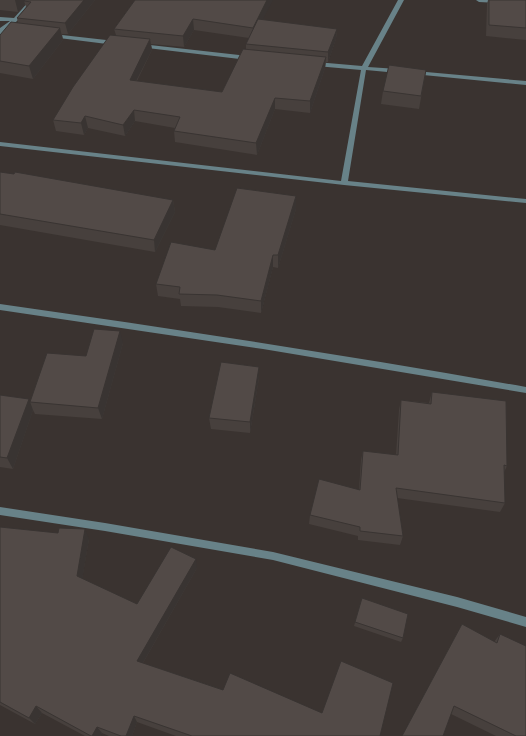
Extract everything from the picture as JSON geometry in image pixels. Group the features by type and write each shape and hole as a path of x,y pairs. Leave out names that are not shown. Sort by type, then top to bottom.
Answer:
{"street":[{"path":"1,32 15,20 33,0"},
{"path":"344,183 364,68 401,0"},
{"path":"479,0 502,2"},
{"path":"0,19 15,20"},
{"path":"1,32 9,31"},
{"path":"48,35 119,43"},
{"path":"134,45 252,58"},
{"path":"312,64 402,72"},
{"path":"409,72 526,83"},
{"path":"0,144 344,183 526,201"},
{"path":"0,307 375,363 526,390"},
{"path":"0,512 104,527 273,556 457,602 526,622"}],"building":[{"path":"84,0 65,23 17,18 31,2 24,1"},
{"path":"135,0 267,0 253,28 193,19 183,36 114,29"},
{"path":"489,0 526,0 526,28 489,25"},
{"path":"258,19 337,29 328,52 246,44"},
{"path":"11,22 60,28 29,66 0,61 0,35"},
{"path":"110,35 150,39 130,80 222,92 243,49 326,57 310,101 275,98 256,143 174,131 180,117 134,110 123,125 85,116 81,123 53,120 73,87"},
{"path":"389,65 426,70 421,96 383,91"},
{"path":"0,172 14,174 15,172 173,200 154,240 0,214"},
{"path":"237,188 296,196 278,255 273,255 261,301 217,295 179,294 180,287 156,284 171,242 215,250"},
{"path":"94,329 120,331 98,408 30,402 47,353 86,356"},
{"path":"221,362 259,367 250,422 209,418"},
{"path":"432,392 506,401 507,466 504,465 505,503 396,488 403,536 360,531 360,527 310,515 319,479 360,490 363,451 398,455 401,400 431,404"},
{"path":"0,395 29,399 7,458 0,457"},
{"path":"0,527 58,533 59,528 85,529 77,576 137,604 171,547 196,559 137,661 223,690 230,673 322,713 341,661 393,683 380,736 192,736 134,716 126,736 121,736 97,727 91,736 36,706 29,718 0,702"},
{"path":"362,598 408,614 403,638 355,622"},
{"path":"462,624 497,643 500,634 526,646 526,736 516,736 454,706 443,736 402,736"}]}
